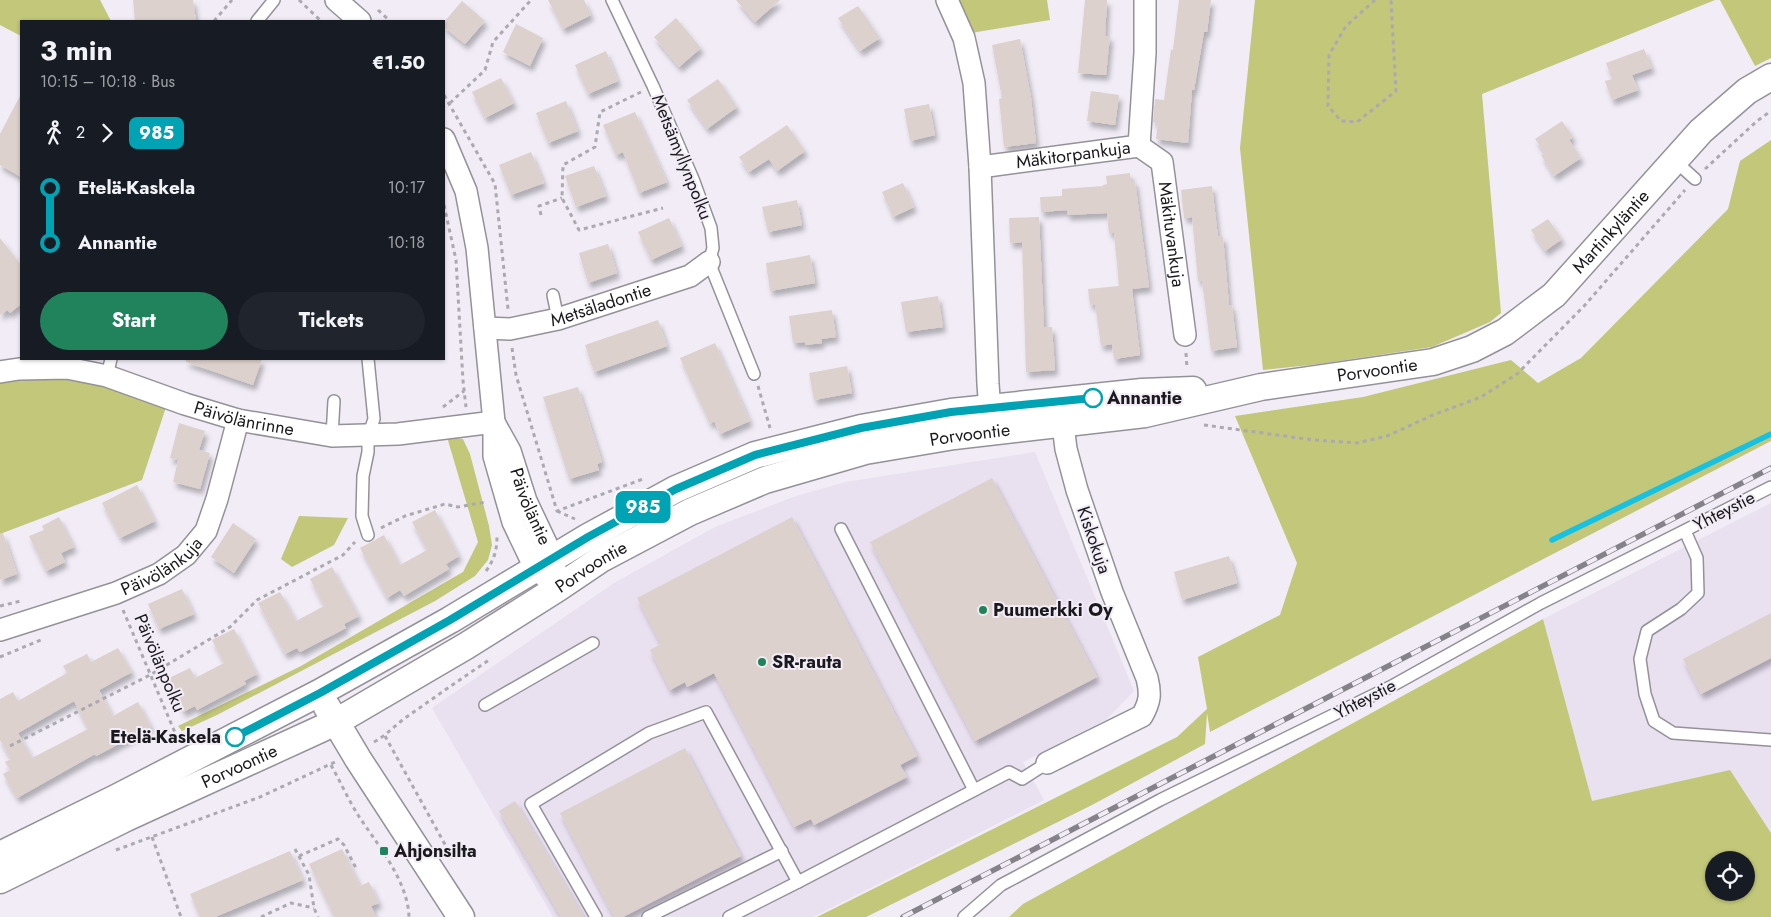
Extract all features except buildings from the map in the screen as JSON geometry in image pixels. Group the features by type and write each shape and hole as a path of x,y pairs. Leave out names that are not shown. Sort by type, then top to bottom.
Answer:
{"street":[{"path":"336,0 359,20"},
{"path":"947,0 964,38 974,83 980,167 991,420"},
{"name":"Mäkitorpankuja","path":"980,167 1139,146 1145,54 1145,0"},
{"name":"Martinkyläntie","path":"1433,362 1472,349 1505,332 1554,294 1701,131 1747,91 1771,77"},
{"name":"Päivöläntie","path":"445,141 466,191 477,248 494,422 510,451 544,563 558,588"},
{"name":"Mäkituvankuja","path":"1139,146 1162,162 1185,335"},
{"name":"Metsäladontie","path":"485,328 510,329 558,318 690,276 709,262"},
{"name":"Porvoontie","path":"0,880 135,814 336,722 466,646 600,560 682,516 765,480 865,451 954,436 991,420 1062,412 1142,392 1261,386 1433,362"},
{"name":"Päivölänrinne","path":"0,372 19,369 109,367 184,404 238,420 332,436 368,436 494,422"},
{"name":"Porvoontie","path":"0,855 116,798 320,693 450,620 588,537 676,489 755,455 861,428 951,412 991,420"},
{"name":"Kiskokuja","path":"1047,763 1142,716 1150,702 1150,689 1147,678 1112,592 1077,490 1066,449 1062,412"},
{"name":"Päivölänkuja","path":"0,630 116,593 159,574 186,555 206,531 217,499 238,420"},
{"path":"320,693 358,759 461,917"}],"lane":[{"path":"258,20 274,0"},
{"name":"Metsämyllynpolku","path":"612,0 653,86 693,178 711,228 713,248 709,262 754,374"},
{"path":"1674,160 1695,179"},
{"path":"553,295 558,318"},
{"path":"368,360 374,420 368,436 368,452 363,476 362,516 368,535"},
{"path":"332,436 334,402"},
{"name":"Yhteystie","path":"964,917 1001,885 1160,800 1390,687 1541,602 1771,487"},
{"path":"841,529 974,790"},
{"path":"1685,531 1697,558 1698,593 1681,608 1647,631 1640,659 1645,694 1654,721 1673,733 1771,740"},
{"path":"485,705 593,643"},
{"path":"596,917 532,804 649,733 706,712 798,882"},
{"path":"729,917 1009,772 1022,779 1047,763"},
{"path":"648,917 782,851"}],"path":[{"path":"215,20 232,0"},
{"path":"298,0 320,20"},
{"path":"450,103 485,70 493,42 531,0"},
{"path":"1374,0 1346,26 1329,55 1328,106 1341,122 1357,122 1396,91 1391,0"},
{"path":"653,86 600,112 595,147 562,165 562,198 579,230 663,208"},
{"path":"445,96 495,184 516,375 557,511 650,477"},
{"path":"1201,424 1314,440 1357,443 1387,436 1433,415 1481,397 1517,374 1585,304 1695,179 1757,121 1771,112"},
{"path":"540,215 538,206 562,198"},
{"path":"445,209 456,260 464,391 469,426"},
{"path":"754,374 771,432"},
{"path":"440,408 464,391"},
{"path":"485,495 489,509"},
{"path":"10,746 150,675 230,627 256,600 344,555 353,543 404,516 445,504 458,507 487,502"},
{"path":"495,530 497,537"},
{"name":"Päivölänpolku","path":"116,593 179,743"},
{"path":"385,736 456,865"},
{"path":"331,765 358,814 394,869 405,898 408,917"},
{"path":"152,837 181,917"},
{"path":"299,856 338,839 344,844 357,870"},
{"path":"295,849 308,875 314,908 318,917"},
{"path":"261,917 291,903 314,908"}],"shaded area":[{"name":"Puumerkki Oy","path":"1035,452 1134,691 1107,719 1023,762 1044,800 813,917 553,917 432,708 614,583 715,527 796,496 846,482"},
{"path":"1771,503 1771,833 1730,770 1592,802 1543,619"}],"green space":[{"path":"0,0 100,0 110,20 20,20 20,35 0,25"},
{"path":"957,0 1047,0 1050,20 971,33"},
{"path":"1255,0 1715,0 1482,94 1501,313 1490,322 1432,347 1319,364 1263,370 1240,148"},
{"path":"1720,0 1771,0 1771,58 1755,66"},
{"path":"1771,140 1771,441 1210,732 1207,713 1205,744 1092,805 866,917 817,917 1177,737 1207,709 1198,657 1280,615 1297,563 1235,416 1363,397 1511,360 1538,383 1581,358 1728,209 1740,161"},
{"path":"18,378 69,378 115,387 166,407 142,480 0,534 0,381"},
{"path":"447,437 463,439 470,454 489,526 492,545 488,560 475,576 435,601 217,715 182,731 178,726 301,666 463,572 478,542"},
{"path":"299,516 348,518 334,545 292,567 281,559"},
{"path":"1543,619 1592,801 1730,770 1771,833 1771,917 1009,917 1023,904"}],"waterway":[{"path":"1552,540 1771,434"}],"railway":[{"path":"903,917 1771,468"}],"bus line":[{"name":"985","path":"235,737 320,693 450,620 588,537 676,489 755,455 861,428 951,412 1093,398"}],"place":[{"name":"Annantie","path":"1093,398"},
{"name":"Puumerkki Oy","path":"983,610"},
{"name":"SR-rauta","path":"762,662"},
{"name":"Etelä-Kaskela","path":"235,737"},
{"name":"Ahjonsilta","path":"384,851"}]}
